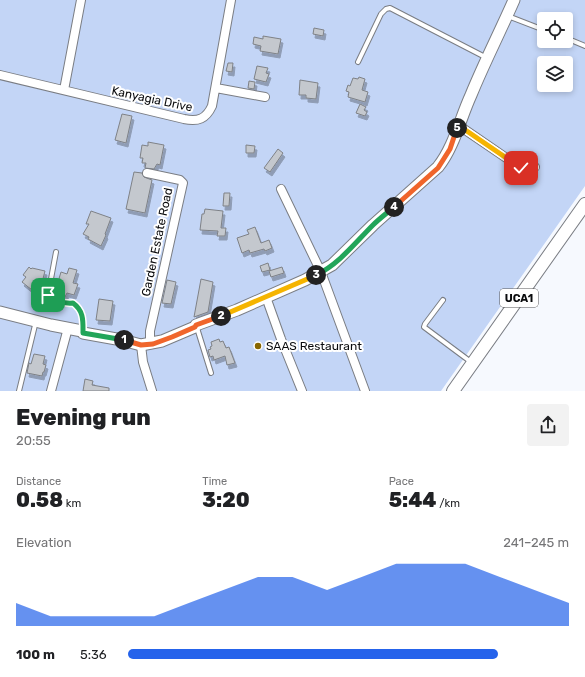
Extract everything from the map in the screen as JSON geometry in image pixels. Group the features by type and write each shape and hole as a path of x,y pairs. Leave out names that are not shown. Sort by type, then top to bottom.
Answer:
{"main road":[{"name":"UCA1","path":"453,391 585,204"}],"street":[{"path":"64,90 81,0"},
{"name":"Kanyagia Drive","path":"0,75 195,121 200,120 208,114 212,106 231,0"},
{"path":"0,312 82,331 83,333 141,345 153,344 266,297 320,272 338,259 373,225 438,168 450,149 458,125 514,0"},
{"path":"216,88 265,97"},
{"path":"458,125 521,168 535,167"},
{"name":"Garden Estate Road","path":"147,173 180,180 183,183 150,331 150,339 153,344"},
{"path":"281,189 320,272 365,391"},
{"path":"266,297 302,391"},
{"path":"51,391 68,328"},
{"path":"141,345 143,362 152,391"}],"lane":[{"path":"358,62 381,14 386,9 390,8 487,58"},
{"path":"507,15 537,27"},
{"path":"573,41 585,46"},
{"path":"56,252 48,295 55,300 66,304 73,303 78,307 83,316 83,333"},
{"path":"443,300 424,327 472,363"},
{"path":"19,391 36,321"},
{"path":"196,325 211,373"}],"shaded area":[{"path":"0,0 585,0 585,186 441,391 0,391"}],"building":[{"path":"314,28 324,30 323,36 313,34"},
{"path":"263,36 281,39 278,54 260,51 261,46 253,44 254,37 263,39"},
{"path":"228,63 233,63 232,72 226,71"},
{"path":"257,66 268,68 266,73 269,74 266,82 254,79"},
{"path":"359,77 365,79 362,90 368,92 365,102 348,97 349,92 346,91 353,78 358,79"},
{"path":"300,80 318,83 316,99 306,98 306,95 299,95"},
{"path":"249,81 255,82 254,89 248,88"},
{"path":"360,104 366,107 364,110 367,112 365,116 356,113"},
{"path":"122,114 132,116 126,143 115,140"},
{"path":"148,142 164,145 160,165 157,164 154,169 145,168 146,163 142,163 143,158 140,158 142,145 148,146"},
{"path":"246,145 255,146 254,153 246,153"},
{"path":"278,149 283,153 270,172 264,168"},
{"path":"134,172 142,173 144,177 152,180 145,213 126,209"},
{"path":"224,193 230,193 229,206 223,206"},
{"path":"205,209 223,211 221,228 226,228 225,236 217,236 218,231 200,230 202,214 204,214"},
{"path":"91,211 111,218 101,246 88,239 89,237 83,234 89,224 86,224"},
{"path":"255,227 261,243 269,240 272,248 265,251 264,249 250,253 249,250 242,253 237,238 249,234 247,230"},
{"path":"268,263 270,270 262,272 260,266"},
{"path":"29,267 31,269 45,271 39,294 32,291 22,282 26,277 23,275"},
{"path":"282,267 284,273 271,277 269,271"},
{"path":"69,268 77,270 73,283 78,284 74,295 67,293 64,299 57,297 58,293 55,292 61,272 67,274"},
{"path":"201,279 213,282 208,312 194,317"},
{"path":"167,280 176,282 171,304 162,303"},
{"path":"99,299 113,301 110,321 96,320"},
{"path":"219,339 220,342 223,341 226,348 229,347 235,363 227,365 225,356 214,360 213,356 210,357 208,350 211,349 211,342"},
{"path":"34,354 45,356 43,364 46,365 42,376 27,373 29,363 31,364"},
{"path":"85,379 93,381 92,385 109,388 109,391 83,391"}],"place":[{"name":"SAAS Restaurant","path":"258,346"}],"route":[{"path":"48,295 55,300 66,304 73,303 78,307 83,316 83,333 133,342 141,345 153,344 195,327 196,325 237,310 305,280 332,265 373,225 438,168 450,149 458,125 521,168"}]}
